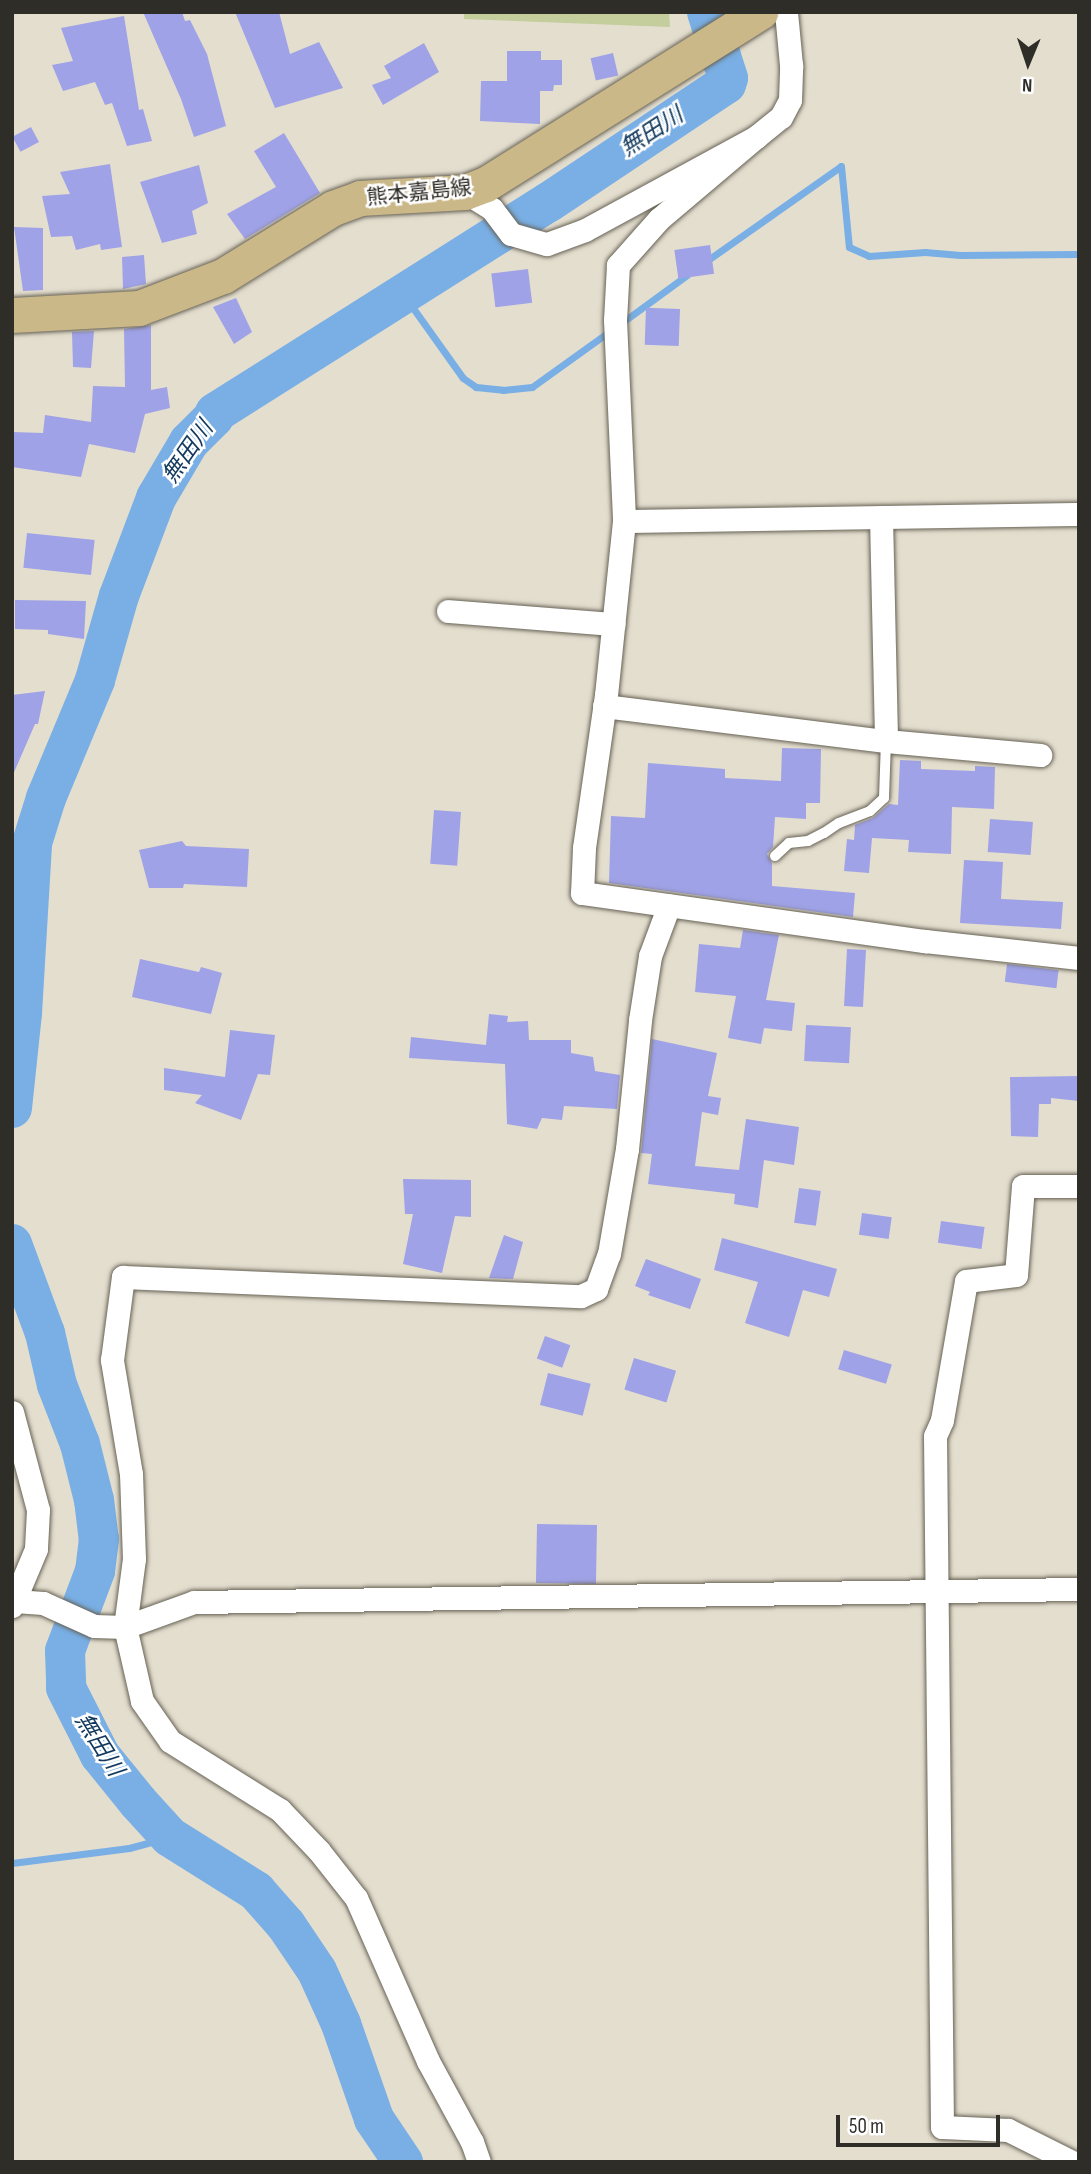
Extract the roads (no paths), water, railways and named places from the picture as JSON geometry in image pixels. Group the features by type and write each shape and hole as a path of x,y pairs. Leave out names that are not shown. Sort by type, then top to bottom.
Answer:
{"main road":[{"name":"熊本嘉島線","path":"12,315 139,308 223,276 333,208 359,198 465,192 486,184 760,13"}],"street":[{"path":"786,12 791,65 790,100 781,117 659,219 618,265 615,320 624,521 604,706 584,848 582,893 925,941 1079,958"},
{"path":"465,192 492,209 511,234 547,244 585,230 756,137"},
{"path":"624,521 1079,514"},
{"path":"881,517 887,741"},
{"path":"448,611 613,624"},
{"path":"604,706 887,741 1040,755"},
{"path":"480,2162 472,2141 428,2061 356,1898 319,1851 280,1810 170,1741 142,1701 114,1627 134,1559 131,1474 112,1360 123,1277 581,1296 596,1289 609,1254 627,1149 640,1020 650,956 669,905"},
{"path":"1072,2162 1008,2130 942,2127 935,1436 942,1420 966,1281 1016,1275 1023,1186 1079,1186"},
{"path":"12,1412 38,1510 36,1549 18,1603 43,1603 94,1626 114,1627 194,1602 1079,1589"}],"lane":[{"path":"775,856 789,843 808,841 849,818 870,811 884,798 887,741"}],"waterway":[{"name":"無田川","path":"12,1108 22,1013 32,843 46,798 95,680 119,596 156,498 189,442 215,413 549,202 726,84 728,78 707,12"},
{"path":"705,262 841,166 849,247 869,256 925,252 960,255 1079,254"},
{"path":"620,324 687,275"},
{"path":"403,294 463,378 476,387 503,390 532,387 610,331"},
{"name":"無田川","path":"12,1244 45,1333 57,1385 80,1444 94,1500 99,1539 95,1571 65,1651 66,1688 100,1755 170,1837 256,1891 286,1925 317,1971 341,2024 374,2119 403,2162"},
{"path":"12,1863 129,1848 170,1837"}]}
